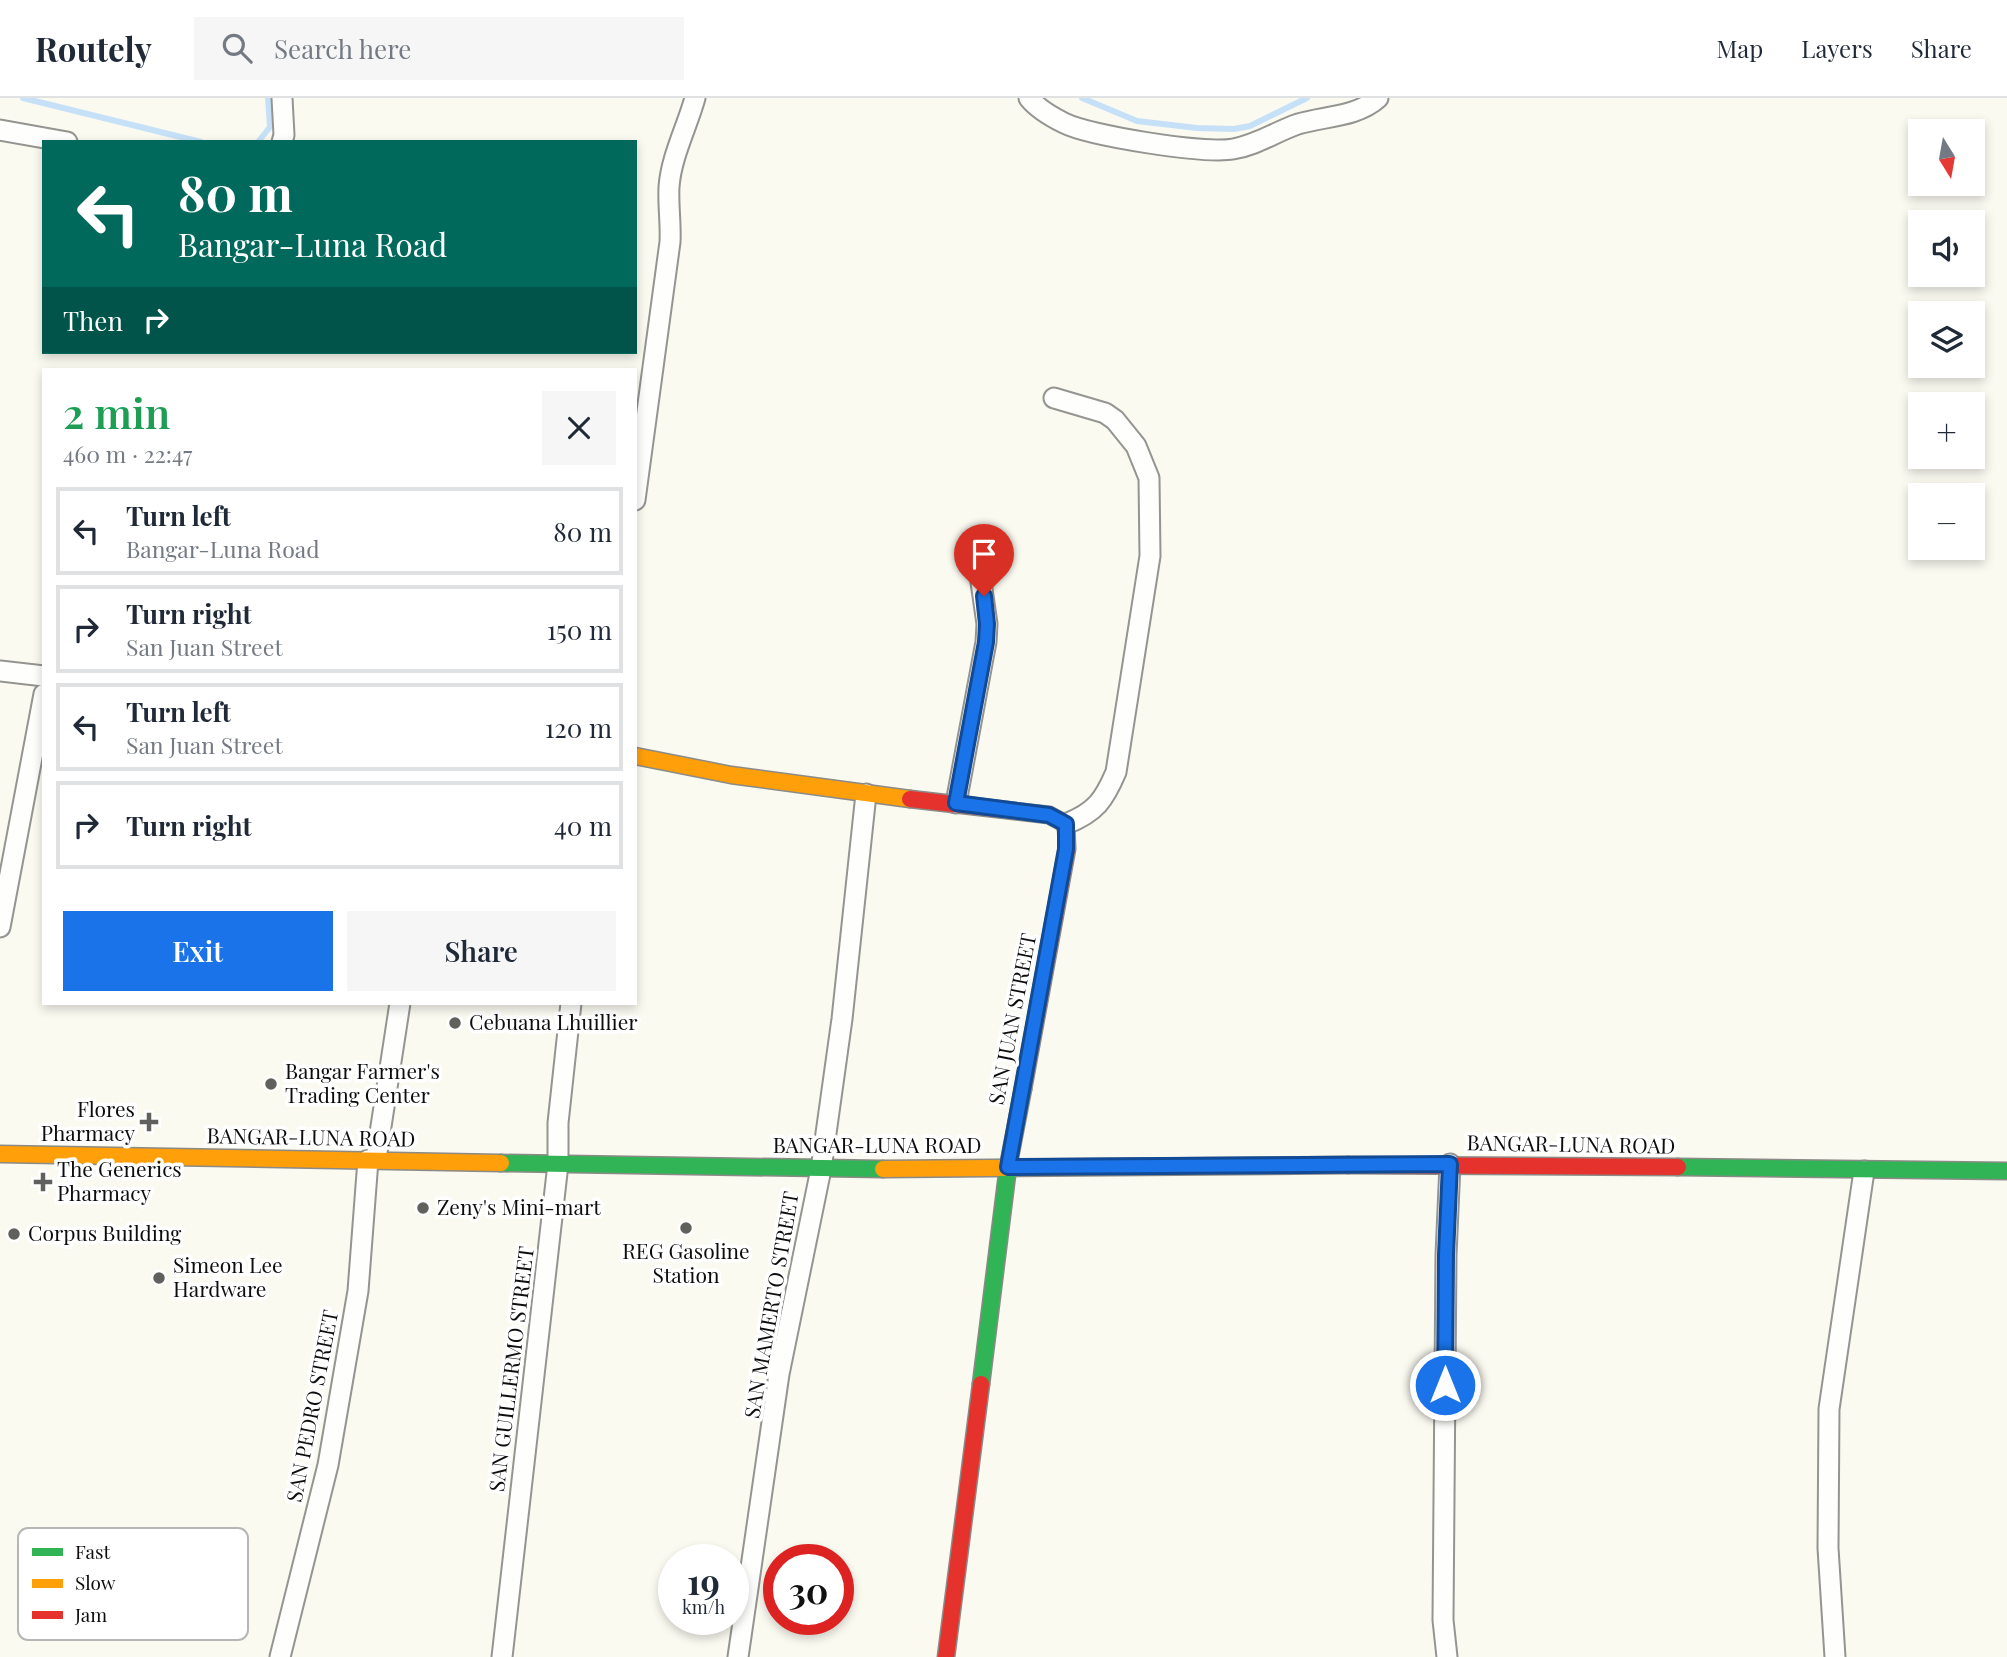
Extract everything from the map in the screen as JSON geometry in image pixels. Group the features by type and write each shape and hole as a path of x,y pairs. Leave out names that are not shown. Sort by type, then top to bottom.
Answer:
{"main road":[{"path":"637,756 731,775 1049,815 1066,824"},
{"name":"SAN JUAN STREET","path":"946,1657 1008,1167 1061,884 1066,824"},
{"name":"BANGAR-LUNA ROAD","path":"0,1154 821,1169 1450,1164 2007,1171"}],"street":[{"path":"282,98 285,135 283,140"},
{"path":"637,485 670,242 670,178 695,98"},
{"path":"1029,98 1065,124 1096,134 1219,151 1257,143 1297,125 1365,108 1378,98"},
{"path":"0,130 56,140"},
{"path":"1054,398 1105,413 1122,427 1136,446 1149,478 1150,511 1150,556 1116,772 1106,795 1096,808 1066,824"},
{"path":"956,803 986,642 987,624 981,582"},
{"path":"0,671 42,676"},
{"path":"0,927 42,705"},
{"name":"SAN MAMERTO STREET","path":"738,1657 779,1374 821,1169 842,1019 866,794"},
{"name":"SAN PEDRO STREET","path":"280,1657 328,1465 358,1290 372,1160 400,1005"},
{"name":"SAN GUILLERMO STREET","path":"502,1657 558,1164 558,1123 571,1005"},
{"path":"1447,1657 1443,1620 1446,1255 1450,1164"},
{"path":"1835,1657 1828,1548 1829,1409 1864,1171"}],"waterway":[{"path":"23,98 193,140"},
{"path":"260,140 270,127 268,98"},
{"path":"1082,98 1137,121 1234,129 1250,126 1307,98"}],"traffic: fast":[{"path":"981,1384 1008,1167 1023,1089"},
{"path":"501,1163 883,1169"},
{"path":"1678,1167 2007,1171"}],"traffic: slow":[{"path":"637,756 731,775 910,799"},
{"path":"0,1154 501,1163"},
{"path":"883,1169 1348,1165"}],"traffic: jam":[{"path":"910,799 1049,815 1066,824 1067,849 1023,1089"},
{"path":"1348,1165 1678,1167"},
{"path":"946,1657 981,1384"}],"place":[{"name":"Cebuana Lhuillier","path":"455,1023"},
{"name":"Bangar Farmer's Trading Center","path":"271,1084"},
{"name":"Flores Pharmacy","path":"149,1122"},
{"name":"The Generics Pharmacy","path":"43,1182"},
{"name":"Zeny's Mini-mart","path":"423,1208"},
{"name":"REG Gasoline Station","path":"686,1228"},
{"name":"Corpus Building","path":"14,1234"},
{"name":"Simeon Lee Hardware","path":"159,1278"}],"route":[{"path":"984,596 986,642 956,803 1049,815 1063,821 1067,830 1061,884 1008,1167 1450,1164 1445,1385"}]}
